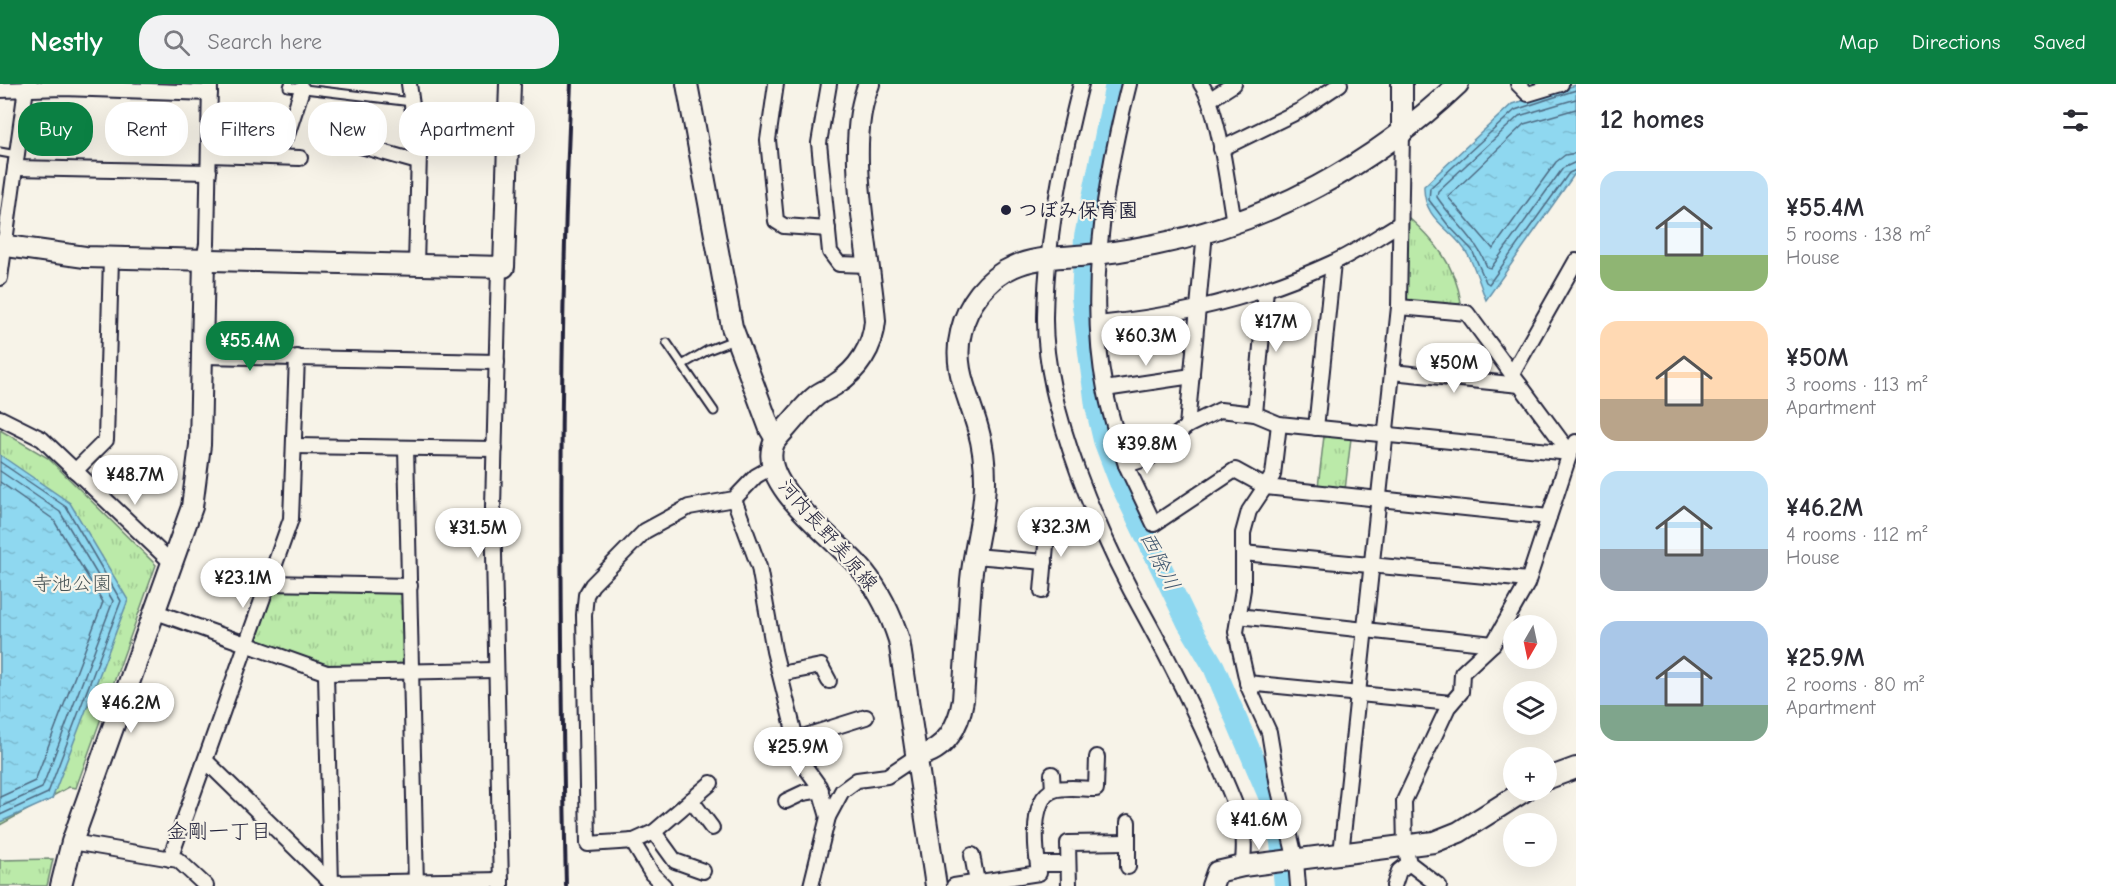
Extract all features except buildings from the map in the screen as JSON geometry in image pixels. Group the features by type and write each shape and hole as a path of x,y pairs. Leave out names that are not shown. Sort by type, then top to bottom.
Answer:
{"street":[{"path":"409,84 412,102"},
{"path":"2,246 55,255 111,258 504,267 510,84"},
{"path":"687,84 736,339 770,429 776,439 813,398 838,383 869,349 875,321 857,148 860,113 868,84"},
{"path":"776,84 768,140 776,221 784,226 828,229"},
{"path":"829,84 819,143 830,252 839,264 869,265"},
{"path":"1081,84 1063,153 1045,318 1050,366 1066,437 1105,538 1166,653 1232,797 1243,834 1247,866"},
{"path":"1129,84 1112,160 1097,254 1098,324 1105,389 1126,465 1154,524 1235,470 1266,487 1549,517"},
{"path":"1201,84 1208,93 1234,223"},
{"path":"1209,100 1234,84"},
{"path":"1221,149 1301,110 1340,84"},
{"path":"1341,854 1399,307 1402,84"},
{"path":"812,886 828,817 835,802 850,783 887,776 917,756 942,744 953,732 961,717 975,556 984,497 983,451 961,381 958,355 961,330 970,308 993,279 1012,267 1053,258 1155,245 1234,223 1314,189 1379,151 1458,84"},
{"path":"1518,84 1528,94 1562,84"},
{"path":"0,278 4,212 16,161 28,86"},
{"path":"0,90 28,86 210,88"},
{"path":"273,157 288,132 296,86"},
{"path":"387,153 418,162"},
{"path":"61,886 72,842 192,507 198,475 209,156"},
{"path":"241,156 300,158"},
{"path":"416,265 417,156"},
{"path":"16,161 209,172"},
{"path":"1098,324 1198,309 1266,289 1333,263 1399,224"},
{"path":"1187,426 1205,232"},
{"path":"75,471 106,440 111,258"},
{"path":"1516,379 1576,261"},
{"path":"1316,428 1333,263"},
{"path":"206,761 331,885 501,883 493,507 499,267"},
{"path":"1255,414 1266,289"},
{"path":"1399,307 1467,313 1516,379 1573,447"},
{"path":"202,356 497,362"},
{"path":"170,859 291,519 297,357"},
{"path":"1392,372 1516,379"},
{"path":"1105,389 1192,376"},
{"path":"1126,465 1149,458 1187,426 1220,410 1255,414 1279,424 1316,428 1573,447"},
{"path":"0,418 42,440 173,564"},
{"path":"1279,424 1273,475 1248,512 1243,532 1243,589 1236,632 1247,683 1269,732 1298,886"},
{"name":"河内長野美原線","path":"776,439 772,449 772,467 799,507 863,571 885,605 899,640 936,886"},
{"path":"294,446 495,449"},
{"path":"1394,886 1407,855 1404,801 1451,704 1461,692 1462,673 1493,644 1528,580 1573,447"},
{"path":"406,448 416,884"},
{"path":"711,783 654,832 632,841 588,844 584,615 586,596 592,585 645,531 688,507 734,499 756,476 772,467"},
{"path":"734,499 759,567 780,674 796,739 806,768 821,790 828,817"},
{"path":"1042,591 1048,522"},
{"path":"1243,552 1528,580"},
{"path":"975,556 1045,562"},
{"path":"269,583 410,586"},
{"path":"156,612 326,673 496,670"},
{"path":"1238,616 1493,644"},
{"path":"780,674 821,666 830,681"},
{"path":"326,673 331,885"},
{"path":"1247,683 1451,704"},
{"path":"796,739 866,717"},
{"path":"954,886 977,882 1002,882 1039,873 1028,837 1048,792 1053,790 1096,795 1097,757"},
{"path":"1557,775 1576,768"},
{"path":"1052,774 1053,790"},
{"path":"786,801 803,793 821,790"},
{"path":"691,800 712,828"},
{"path":"1212,886 1217,872 1247,866 1341,854 1407,855 1459,832 1508,801"},
{"path":"1128,822 1128,867"},
{"path":"654,832 675,861 703,871"},
{"path":"632,841 652,874 664,886"},
{"path":"72,842 183,863 206,886"},
{"path":"1069,886 1068,843 1128,842"},
{"path":"972,855 977,882"},
{"path":"1407,855 1439,886"},
{"path":"1038,864 1068,864"}],"lane":[{"path":"296,86 412,102"},
{"path":"0,152 16,161"},
{"path":"682,365 708,350 736,339"},
{"path":"667,343 714,411"}],"green space":[{"path":"1408,217 1435,245 1449,265 1461,302 1456,308 1408,303 1404,297"},
{"name":"寺池公園","path":"0,430 48,458 156,565 76,788 69,787 0,825"},
{"path":"1324,436 1351,438 1345,490 1318,487"},
{"path":"280,587 398,589 405,596 407,659 400,666 328,667 259,642 255,634 271,592"},
{"path":"53,859 47,886 0,886 0,860"}],"water":[{"path":"1576,85 1576,172 1486,300 1468,255 1456,238 1434,217 1429,208 1424,186 1512,104"},
{"name":"寺池公園","path":"0,455 70,503 128,600 52,799 0,822"}],"waterway":[{"name":"西除川","path":"1116,84 1085,237 1082,297 1096,406 1104,440 1120,482 1188,623 1214,667 1269,796 1281,842 1285,886"}],"railway":[{"path":"566,886 561,485 564,284 571,84"}],"place":[{"name":"つぼみ保育園","path":"1006,210"}],"district":[{"name":"金剛一丁目","path":"219,831"}]}
